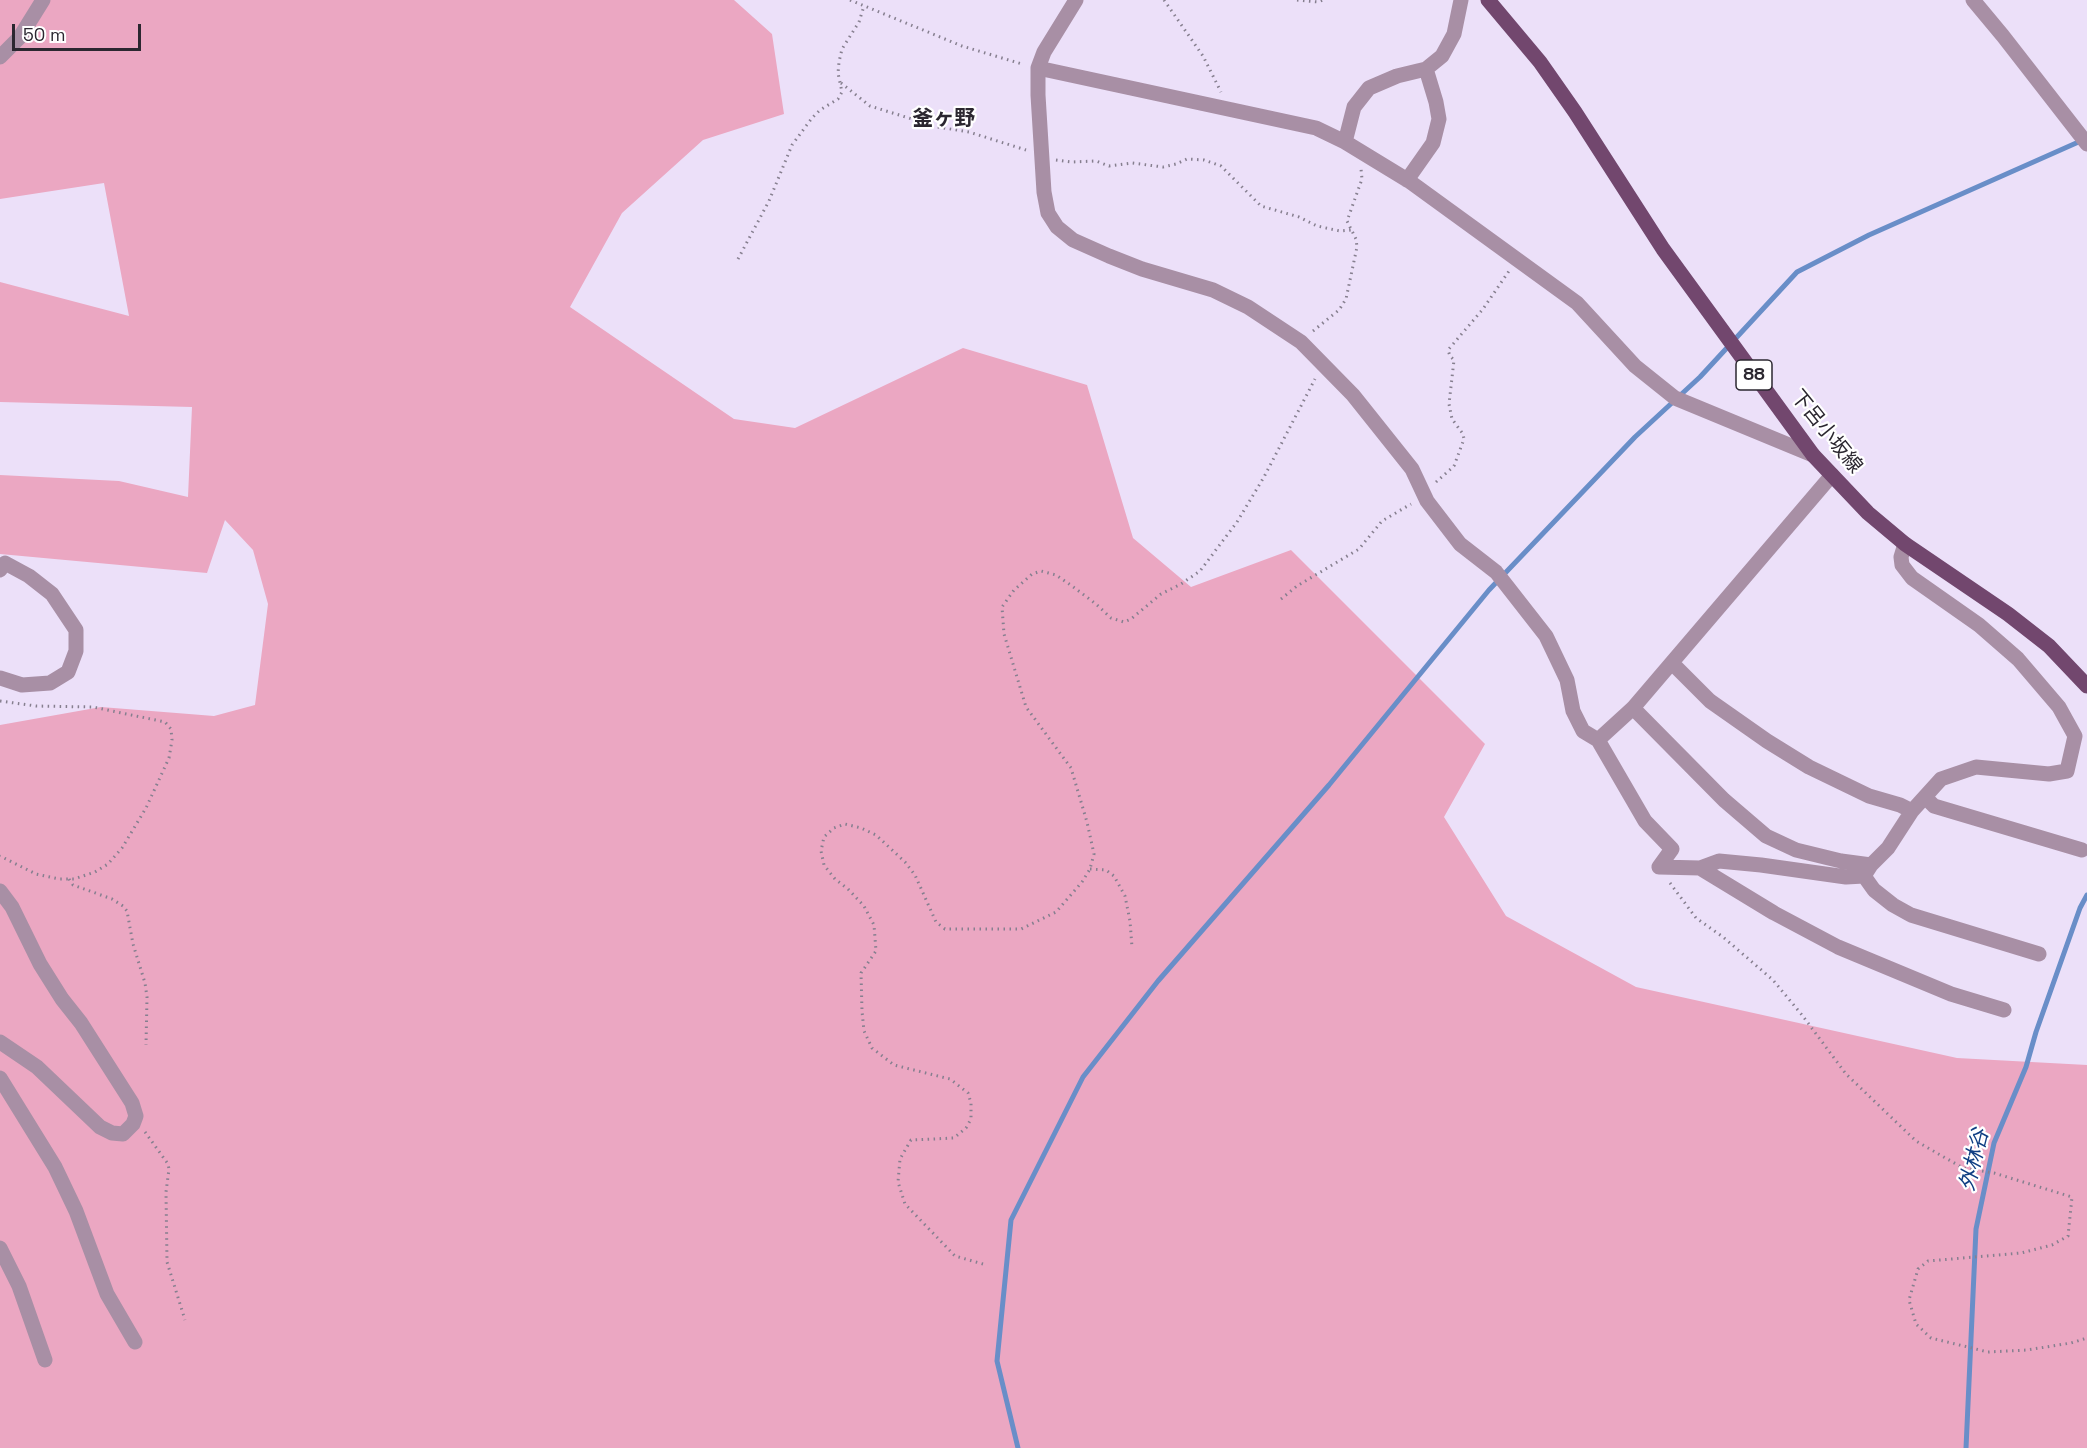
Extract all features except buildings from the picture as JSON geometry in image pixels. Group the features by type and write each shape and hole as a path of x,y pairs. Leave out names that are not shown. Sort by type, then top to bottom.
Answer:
{"main road":[{"name":"下呂小坂線","path":"1488,0 1540,62 1663,249 1813,455 1868,513 1905,544 2008,614 2049,646 2087,686"}],"street":[{"path":"0,57 20,37 43,0"},
{"path":"1076,0 1044,52 1038,68 1044,192 1048,213 1057,227 1073,240 1142,269 1213,290 1248,307 1300,342 1353,395 1412,469 1424,494 1460,544 1507,583 1546,636 1567,680 1572,711 1583,731 1598,740 1646,821 1672,849 1659,867"},
{"path":"1345,142 1354,107 1370,88 1397,76 1426,69 1435,63 1448,48 1454,34 1461,0"},
{"path":"1972,0 2087,144"},
{"path":"1038,68 1316,128 1345,142 1407,180 1577,303 1635,366 1675,398 1813,455"},
{"path":"1407,180 1433,143 1439,119 1426,69"},
{"path":"1598,740 1633,708 1832,475"},
{"path":"1659,867 1700,868 1719,861 1846,877 1867,870 1888,848 1912,811 1941,779 1976,767 2049,774 2067,771 2075,736 2059,707 2018,659 1979,625 1912,578 1902,566 1901,557 1905,544"},
{"path":"0,678 22,685 50,683 68,672 76,651 76,630 52,594 29,576 2,564"},
{"path":"1672,663 1710,701 1809,767 1869,796 1912,811"},
{"path":"1633,708 1724,800 1766,836 1796,850 1867,870"},
{"path":"1925,797 1934,806 2082,850"},
{"path":"1700,868 1774,914 1838,946 1951,994 2004,1010"},
{"path":"1867,870 1874,890 1911,915 2039,954"},
{"path":"0,891 12,907 40,964 62,999 81,1023 132,1104 136,1116 133,1124 123,1134 112,1133 100,1127 37,1067 0,1042"},
{"path":"0,1078 55,1167 76,1211 107,1294 135,1342"},
{"path":"0,1248 19,1286 45,1360"}],"path":[{"path":"850,0 962,46 1038,68"},
{"path":"1164,0 1203,56 1229,110"},
{"path":"1297,0 1318,2 1323,0"},
{"path":"738,259 769,201 792,145 812,118 838,99 842,92 838,73 842,49 858,22 864,6"},
{"path":"841,83 870,105 1071,162 1096,161 1109,166 1132,163 1163,167 1187,159 1204,160 1221,166 1261,206 1317,226 1340,231 1350,230"},
{"path":"1300,342 1339,310 1346,299 1357,247 1356,239 1347,221 1362,179 1360,163 1363,153"},
{"path":"1281,599 1297,586 1359,549 1382,521 1424,494 1454,466 1464,439 1452,419 1449,404 1454,360 1448,350 1483,309 1517,260"},
{"path":"983,1264 955,1256 905,1204 898,1182 900,1159 911,1140 954,1138 966,1128 971,1119 972,1102 968,1093 950,1079 894,1065 872,1048 864,1031 861,973 876,951 874,925 864,906 835,879 824,865 821,850 824,837 834,828 845,824 876,835 905,862 915,875 936,922 945,929 1021,929 1056,912 1082,882 1090,869 1094,854 1071,768 1026,707 1004,634 1002,607 1014,590 1032,574 1041,571 1056,575 1111,618 1124,622 1131,619 1161,594 1200,571 1237,522 1264,477 1323,365"},
{"path":"0,701 36,706 93,707 165,722 171,729 172,741 169,758 146,808 122,848 108,864 95,872 69,879 59,879 36,874 0,856"},
{"path":"1659,867 1696,918 1723,937 1773,980 1846,1074 1916,1141 1964,1168 1994,1173 2072,1197 2068,1236 2052,1245 2021,1253 1928,1261 1918,1269 1909,1300 1916,1324 1931,1338 1988,1352 2027,1350 2087,1338"},
{"path":"1090,869 1106,870 1114,876 1125,896 1132,947"},
{"path":"69,879 73,885 112,900 127,910 147,997 146,1046"},
{"path":"133,1124 148,1134 170,1169 166,1192 167,1262 185,1320"}],"shaded area":[{"path":"0,0 734,0 772,34 784,114 703,140 622,213 570,307 734,419 795,428 963,348 1087,385 1133,538 1191,587 1291,550 1485,744 1444,817 1506,916 1636,987 1957,1058 2087,1065 2087,1448 0,1448 0,725 101,707 214,716 255,705 268,604 253,550 225,520 207,573 0,554 0,475 119,481 188,497 192,407 0,402 0,282 129,316 104,183 0,199"}],"waterway":[{"path":"1018,1448 997,1361 1011,1220 1083,1077 1158,981 1329,785 1489,590 1635,437 1700,377 1797,272 1869,235 2083,140"},
{"name":"外林谷","path":"1966,1448 1976,1229 1994,1143 2026,1067 2036,1032 2080,908 2087,895"}],"district":[{"name":"釜ヶ野","path":"944,119"}]}
